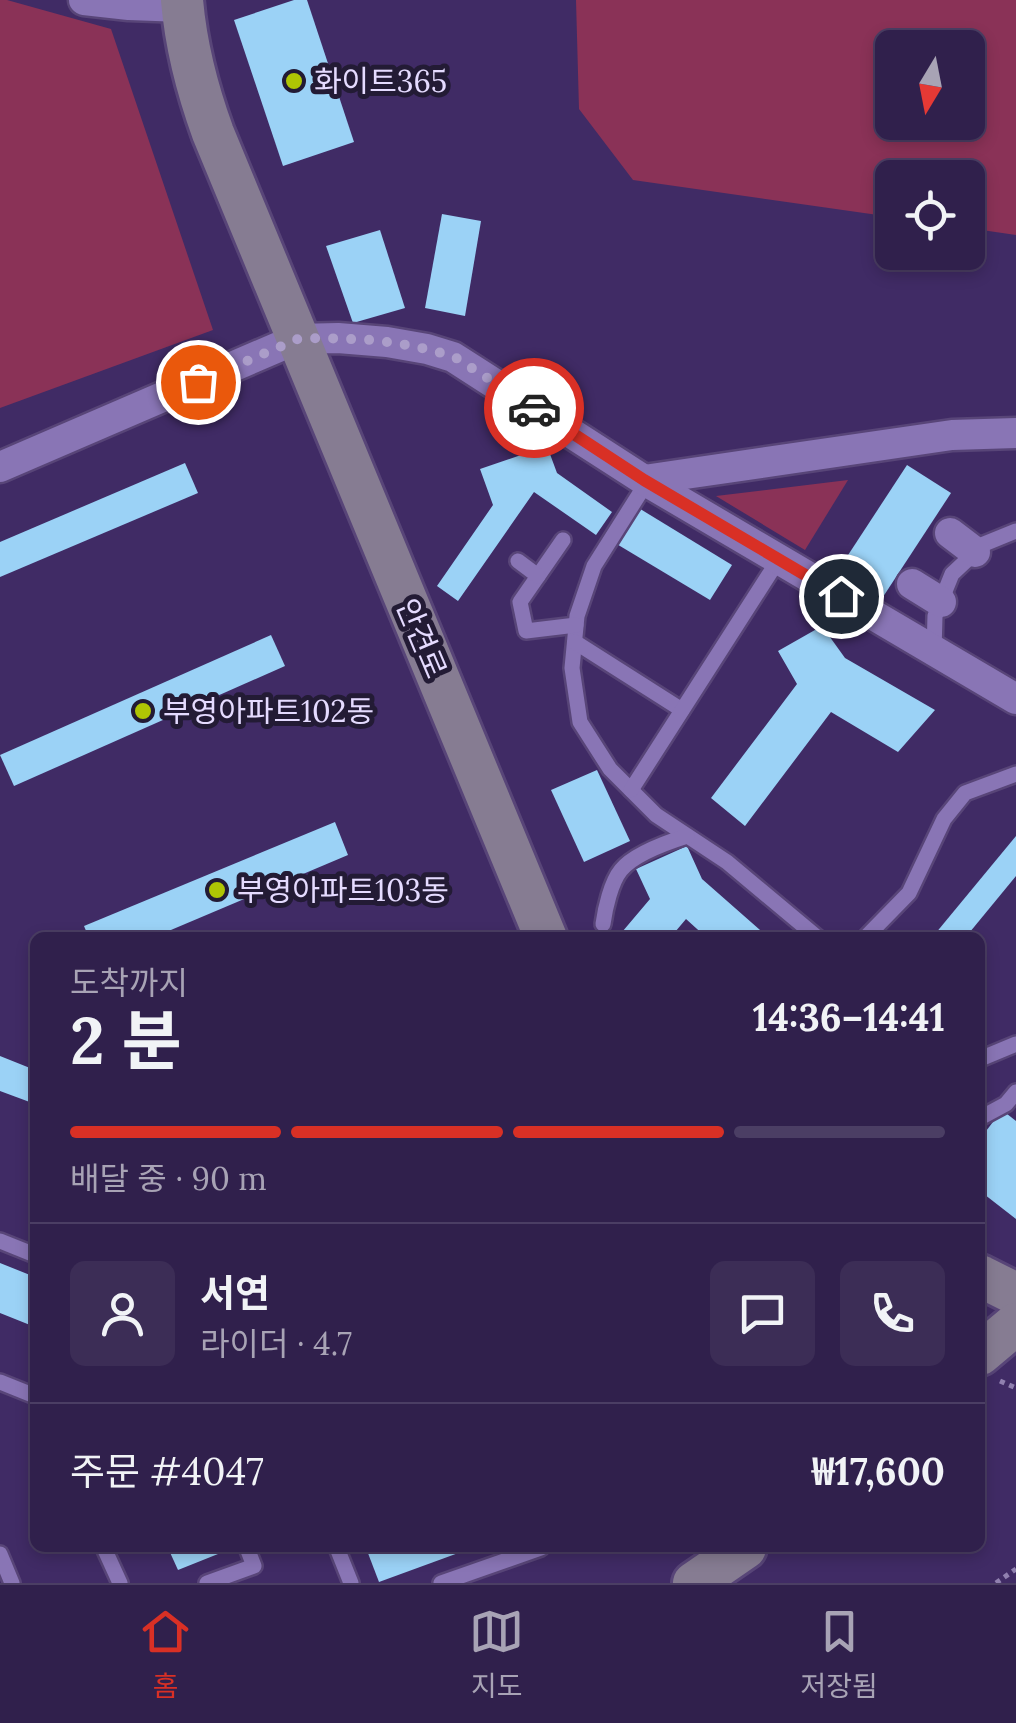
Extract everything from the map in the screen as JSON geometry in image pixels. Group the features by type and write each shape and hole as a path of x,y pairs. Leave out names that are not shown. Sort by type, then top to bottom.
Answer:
{"main road":[{"name":"안견로","path":"182,4 191,69 202,102 544,932"},
{"path":"985,1278 1016,1294"},
{"path":"985,1350 1016,1324"},
{"path":"694,1583 740,1552"}],"street":[{"path":"84,0 129,6 182,4"},
{"path":"0,467 298,339 338,338 427,348 453,356 644,480 1016,699"},
{"path":"644,480 952,435 1016,433"},
{"path":"950,533 975,552"},
{"path":"912,584 941,602"}],"lane":[{"path":"644,480 640,493 594,566 578,616 572,668 580,722 610,769 656,815 727,862 811,932"},
{"path":"934,651 936,616 952,574 984,544 1016,531"},
{"path":"563,540 520,602 526,631 576,634 682,710"},
{"path":"631,790 779,559"},
{"path":"518,561 538,576"},
{"path":"871,932 909,893 944,819 966,794 1016,774"},
{"path":"604,924 605,906 621,870 653,848 686,836"},
{"path":"985,1053 1016,1044"},
{"path":"985,1115 1006,1104 1016,1092"},
{"path":"0,1241 30,1253"},
{"path":"0,1382 30,1394"},
{"path":"106,1552 120,1583"},
{"path":"207,1583 254,1566 249,1552"},
{"path":"339,1552 351,1583"},
{"path":"441,1583 530,1552"},
{"path":"0,1554 12,1583"}],"path":[{"path":"996,1583 1016,1568"}],"shaded area":[{"path":"0,0 111,29 213,330 0,408"},
{"path":"576,0 1016,0 1016,235 985,230 985,160 875,160 875,215 633,180 579,109"},
{"path":"848,480 805,550 716,496"}],"building":[{"name":"화이트365","path":"294,0 307,0 354,142 283,166 234,20"},
{"path":"442,214 481,221 465,316 425,308"},
{"path":"380,230 405,308 353,323 326,246"},
{"path":"547,446 557,473 612,512 596,535 534,492 458,601 437,586 493,505 480,469"},
{"path":"185,463 198,493 0,577 0,542"},
{"path":"907,465 951,493 879,603 835,575"},
{"path":"637,507 732,565 710,600 615,543"},
{"path":"822,626 845,658 935,710 898,752 831,712 745,826 711,798 797,684 778,651"},
{"name":"부영아파트102동","path":"271,635 285,666 14,786 0,755"},
{"path":"597,770 630,841 584,862 551,790"},
{"name":"부영아파트103동","path":"335,822 348,855 166,932 86,932 84,926"},
{"path":"1016,836 1016,876 970,932 937,932"},
{"path":"687,846 702,879 762,932 700,932 686,919 675,932 622,932 650,899 636,869"},
{"path":"0,1056 30,1068 30,1102 0,1091"},
{"path":"1002,1110 1016,1121 1016,1219 985,1195 985,1132"},
{"path":"0,1263 30,1275 30,1325 0,1313"},
{"path":"170,1552 218,1554 178,1570"},
{"path":"368,1552 461,1552 379,1582"}],"way so far":[{"path":"198,382 298,339 373,340 453,356 534,408"}],"place":[{"name":"화이트365","path":"294,81"},
{"name":"부영아파트102동","path":"143,711"},
{"name":"부영아파트103동","path":"217,890"}],"route":[{"path":"534,408 644,480 841,596"}]}
